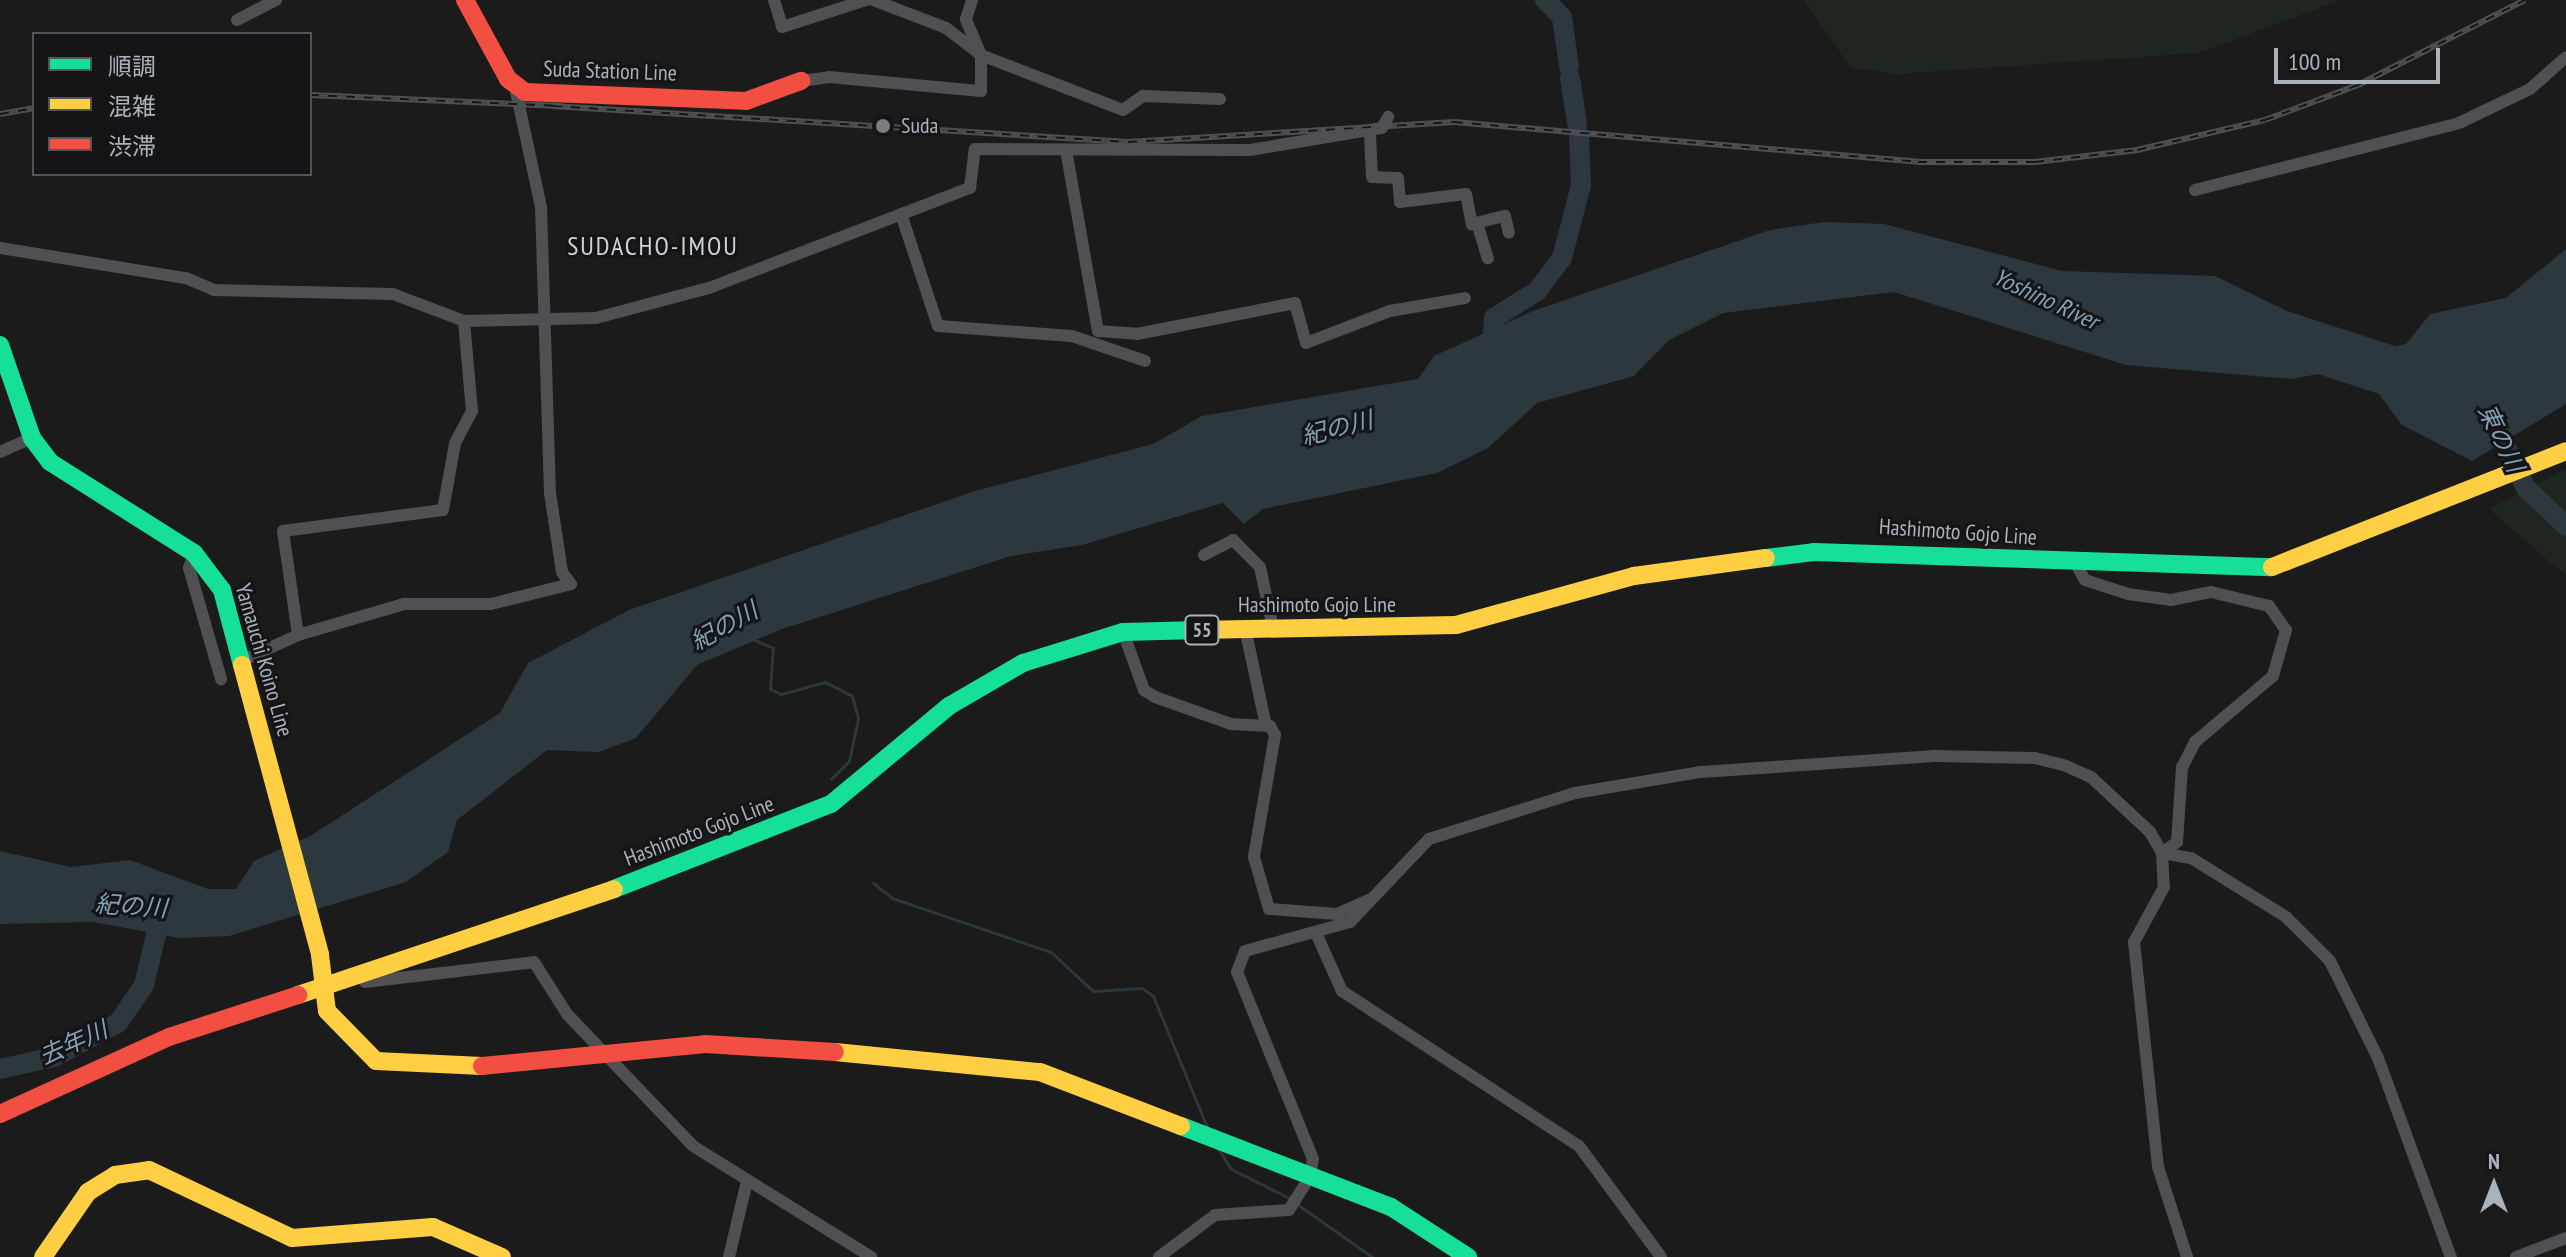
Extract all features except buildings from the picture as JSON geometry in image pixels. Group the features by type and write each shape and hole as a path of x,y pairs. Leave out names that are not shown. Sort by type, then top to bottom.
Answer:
{"main road":[{"name":"Suda Station Line","path":"465,0 515,87 746,101 801,81"},
{"name":"Yamauchi Koino Line","path":"0,345 32,438 68,477 194,553 222,590 248,667 320,955 327,1011 342,1034 376,1061 404,1070 600,1050 705,1044 956,1059 1040,1072 1391,1207 1468,1257"},
{"name":"Hashimoto Gojo Line","path":"0,1114 169,1037 566,908 831,804 989,680 1123,632 1456,625 1634,576 1814,552 2263,571 2315,557 2418,504 2560,455"},
{"path":"43,1257 88,1192 115,1175 149,1170 292,1238 433,1227 463,1234 502,1257"}],"street":[{"path":"237,20 276,0"},
{"path":"774,0 782,27 866,0"},
{"path":"873,0 946,28 981,55 1123,110 1143,96 1220,99"},
{"path":"801,81 829,77 981,91 981,55 966,19 972,0"},
{"path":"2195,190 2459,123 2530,89 2566,57"},
{"path":"248,667 298,635 404,604 491,604 571,584 562,572 550,493 541,207 515,87"},
{"path":"0,248 186,278 214,290 393,294 464,321 596,318 669,301 970,188 975,149 1250,150 1370,135 1389,119"},
{"path":"1370,135 1372,177 1398,178 1400,202 1466,194 1488,258"},
{"path":"1066,150 1098,331 1137,334 1295,303 1306,343 1390,311 1465,298"},
{"path":"901,214 938,326 1072,336 1145,361"},
{"path":"1477,223 1505,216 1509,233"},
{"path":"298,635 283,531 443,510 455,443 472,411 464,321"},
{"path":"0,452 32,438"},
{"path":"1204,555 1233,540 1260,567 1273,628"},
{"path":"194,553 189,568 223,664 221,679"},
{"path":"2076,564 2085,580 2128,594 2171,600 2211,592 2269,606 2286,630 2273,676 2195,742 2180,778 2177,842 2162,853"},
{"path":"1245,628 1266,726 1275,735 1254,857 1269,909 1337,914 1373,897"},
{"path":"1123,632 1144,690 1155,697 1231,724 1266,726"},
{"path":"1159,1257 1215,1215 1289,1210 1310,1176 1313,1159 1237,972 1245,951 1350,922 1429,839 1575,793 1701,772 1934,756 2035,758 2066,766 2091,777 2150,832 2162,853 2164,887 2134,942 2158,1167 2187,1257"},
{"path":"2162,853 2191,858 2286,917 2330,961 2378,1058 2451,1257"},
{"path":"1316,933 1342,991 1579,1146 1661,1257"},
{"path":"353,976 361,982 534,962 600,1050 651,1109 747,1181 871,1257"},
{"path":"729,1257 747,1181"},
{"path":"2516,1257 2566,1238"}],"shaded area":[{"path":"1804,0 2341,0 2198,53 1898,74 1851,68"},
{"path":"2564,470 2566,472 2566,576 2489,509"}],"water":[{"path":"1824,222 1884,224 2062,271 2215,276 2287,311 2395,346 2406,344 2430,314 2506,298 2566,249 2566,404 2472,461 2402,425 2379,394 2318,374 2292,379 2126,365 1894,292 1723,313 1669,340 1634,376 1537,403 1488,448 1437,473 1263,509 1244,524 1223,503 1082,545 1011,556 782,629 697,665 636,738 599,752 547,750 457,820 448,852 406,882 229,936 180,938 93,922 0,924 0,851 71,867 130,860 208,889 236,889 254,861 312,835 500,713 528,663 629,610 975,491 1153,444 1202,416 1418,379 1434,356 1533,311 1770,230"}],"waterway":[{"path":"1545,0 1562,17 1569,67"},
{"path":"1570,78 1577,123"},
{"path":"1491,355 1494,318 1537,291 1562,258 1581,185 1579,135"},
{"name":"東の川","path":"2492,420 2526,488 2566,526"},
{"name":"紀の川","path":"752,639 773,648 770,689 781,694 825,682 852,696 858,719 849,761 831,779"},
{"path":"873,883 892,898 1051,952 1093,991 1142,988 1153,996 1207,1127"},
{"name":"去年川","path":"0,1069 54,1057 118,1023 144,985 162,910"},
{"path":"1218,1148 1231,1169 1291,1199"},
{"path":"1297,1204 1372,1257"}],"railway":[{"path":"553,106 1128,142 1454,122 1918,162 2035,162 2137,150 2265,120 2358,85 2525,0"},
{"path":"312,95 562,106"},
{"path":"0,114 32,108"}],"traffic: fast":[{"path":"0,345 32,438 50,462 194,553 222,590 242,665"},
{"path":"1766,558 1814,552 2272,567"},
{"path":"614,889 831,804 949,706 1023,663 1123,632 1199,630"},
{"path":"1181,1126 1391,1207 1468,1257"}],"traffic: slow":[{"path":"2272,567 2566,451"},
{"path":"1199,630 1456,625 1634,576 1766,558"},
{"path":"242,665 320,955 327,1011 376,1061 482,1066"},
{"path":"298,995 614,889"},
{"path":"835,1052 1040,1072 1181,1126"},
{"path":"43,1257 88,1192 115,1175 149,1170 292,1238 433,1227 502,1257"}],"traffic: jam":[{"path":"465,0 508,79 525,92 746,101 801,81"},
{"path":"0,1114 169,1037 298,995"},
{"path":"482,1066 705,1044 835,1052"}],"place":[{"name":"Suda","path":"883,126"}],"district":[{"name":"SUDACHO-IMOU","path":"653,246"}],"water label":[{"name":"Yoshino River","path":"2046,299"}]}
